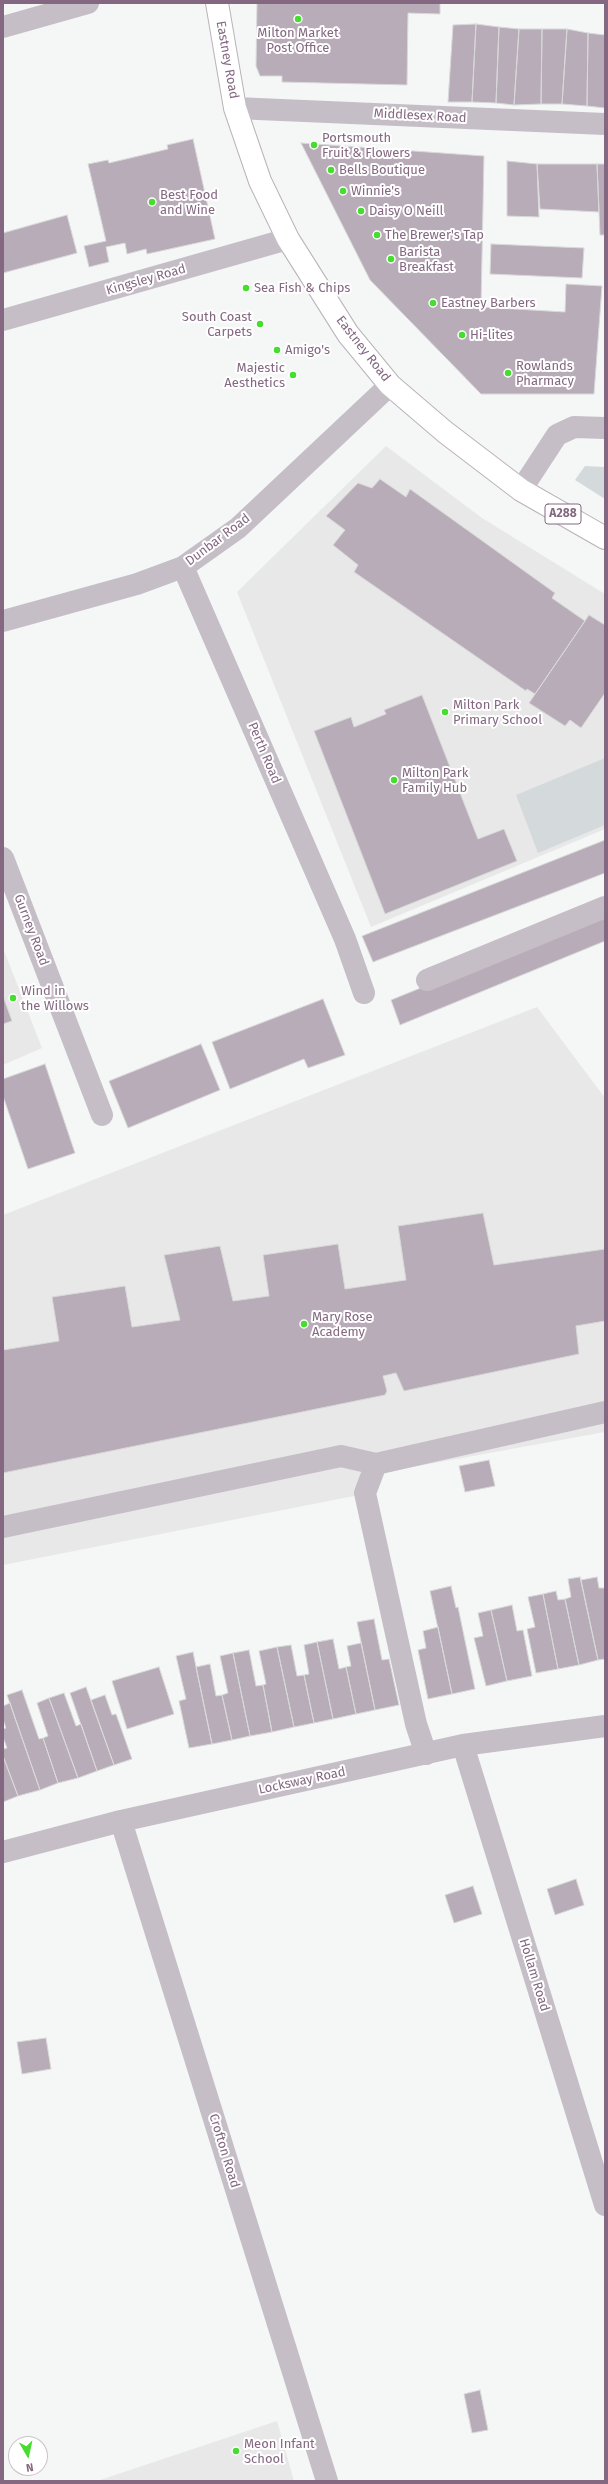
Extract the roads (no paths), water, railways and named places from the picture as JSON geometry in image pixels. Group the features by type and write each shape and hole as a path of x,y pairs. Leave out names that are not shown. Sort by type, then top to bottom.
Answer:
{"main road":[{"name":"Eastney Road","path":"216,3 235,108 260,181 288,239 348,334 390,385 445,432 521,490 605,538"}],"street":[{"path":"3,27 88,3"},
{"name":"Middlesex Road","path":"235,108 605,124"},
{"name":"Kingsley Road","path":"3,320 288,239"},
{"name":"Dunbar Road","path":"3,621 137,584 183,567 238,528 390,385"},
{"path":"521,490 557,435 574,427 605,428"},
{"name":"Perth Road","path":"183,567 345,940 364,993"},
{"name":"Gurney Road","path":"3,858 102,1115"},
{"path":"427,980 605,907"},
{"path":"3,1527 341,1456 376,1464 605,1412"},
{"path":"376,1464 365,1493 416,1724 426,1754"},
{"name":"Locksway Road","path":"3,1852 121,1820 463,1745 605,1726"},
{"name":"Hollam Road","path":"463,1745 605,2205"},
{"name":"Crofton Road","path":"121,1820 327,2481"}],"place":[{"name":"Milton Market Post Office","path":"298,19"},
{"name":"Portsmouth Fruit & Flowers","path":"314,145"},
{"name":"Bells Boutique","path":"331,170"},
{"name":"Winnie's","path":"343,191"},
{"name":"Best Food and Wine","path":"152,202"},
{"name":"Daisy O Neill","path":"361,211"},
{"name":"The Brewer's Tap","path":"377,235"},
{"name":"Barista Breakfast","path":"391,259"},
{"name":"Sea Fish & Chips","path":"246,288"},
{"name":"Eastney Barbers","path":"433,303"},
{"name":"South Coast Carpets","path":"260,324"},
{"name":"Hi-lites","path":"462,335"},
{"name":"Amigo's","path":"277,350"},
{"name":"Rowlands Pharmacy","path":"508,373"},
{"name":"Majestic Aesthetics","path":"293,375"},
{"name":"Milton Park Primary School","path":"445,712"},
{"name":"Milton Park Family Hub","path":"394,780"},
{"name":"Wind in the Willows","path":"13,998"},
{"name":"Mary Rose Academy","path":"304,1324"},
{"name":"Meon Infant School","path":"236,2451"}]}
